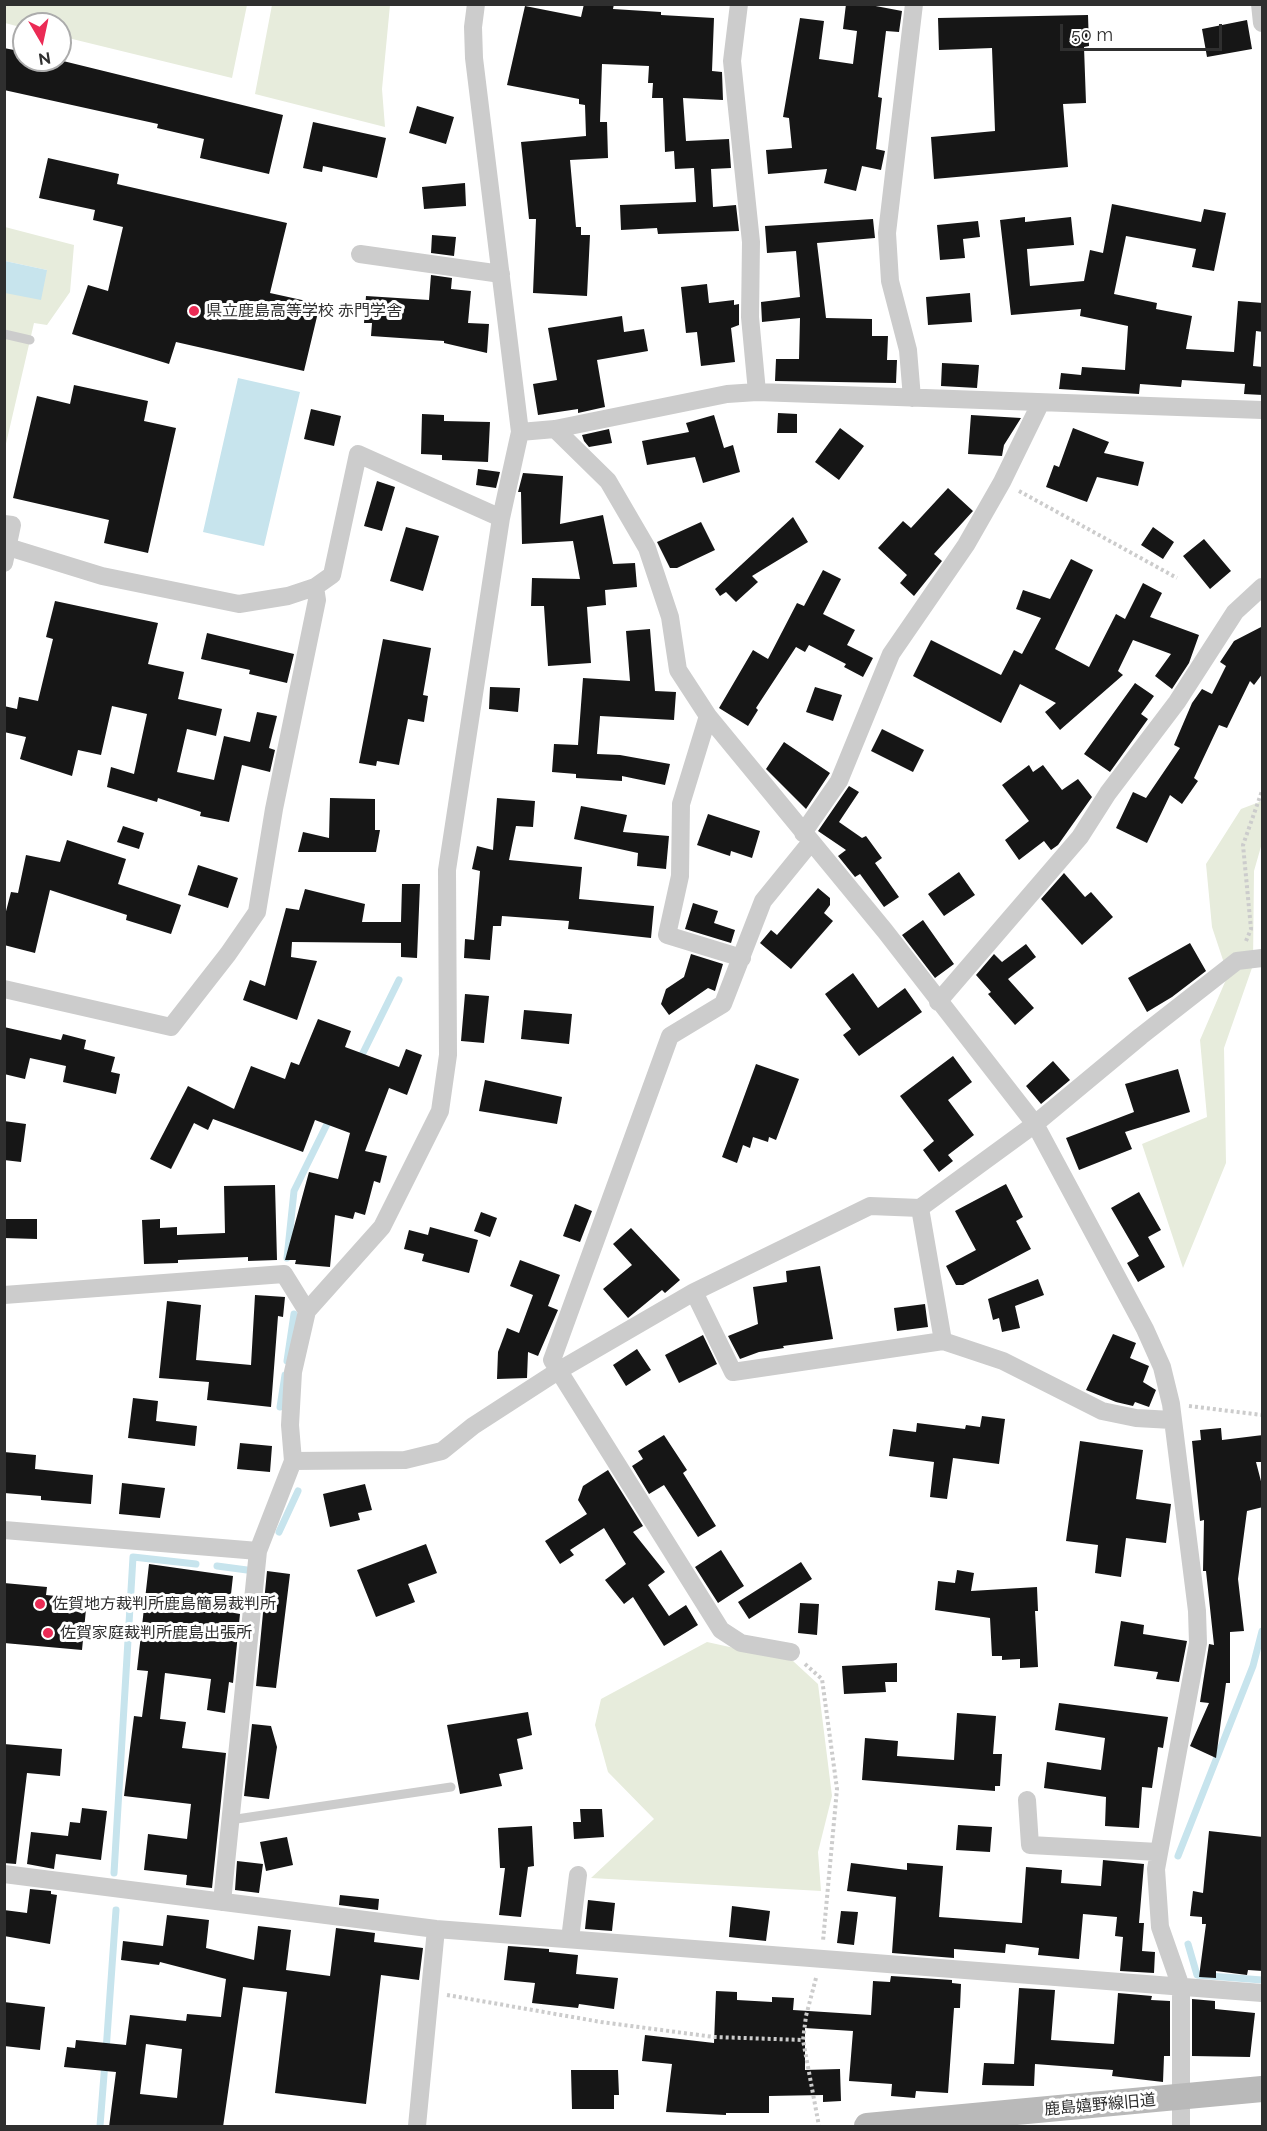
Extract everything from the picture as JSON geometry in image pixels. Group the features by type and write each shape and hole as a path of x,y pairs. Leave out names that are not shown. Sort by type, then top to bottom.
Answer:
{"street":[{"path":"222,1902 258,1551 293,1461 290,1425 293,1372 307,1311 382,1227 440,1111 448,1055 447,870 501,518 520,432 474,58 473,27 477,4"},
{"path":"739,4 732,61 751,242 750,317 757,392"},
{"path":"912,398 908,350 890,281 887,233 914,4"},
{"path":"1260,4 1263,24"},
{"path":"360,254 501,274"},
{"path":"520,432 555,429 727,394 757,392 1040,404 1263,410"},
{"path":"791,1652 741,1643 721,1630 552,1359 670,1036 723,1004 763,902 807,838 839,781 891,654 966,544 1002,482 1040,404"},
{"path":"555,429 608,481 647,548 670,617 678,670 708,716 885,931 1035,1124 1146,1329 1162,1367 1172,1412 1197,1611 1198,1643 1156,1869 1161,1928 1181,1987 1181,2127"},
{"path":"4,524 12,525 6,555 239,604 288,596 315,587 332,575 358,454 501,518"},
{"path":"4,989 171,1027 228,954 256,912 316,600 315,587"},
{"path":"938,1002 1080,837 1108,793 1177,702 1235,612 1263,587"},
{"path":"708,716 681,804 680,876 667,935 742,958"},
{"path":"293,1461 405,1460 442,1451 473,1426 558,1371 694,1292 870,1206 920,1208 1035,1124 1141,1036 1238,961 1263,958"},
{"path":"920,1208 943,1341"},
{"path":"4,1295 284,1274 307,1311"},
{"path":"694,1292 733,1372 943,1341 1003,1361 1102,1411 1136,1418 1172,1412"},
{"path":"4,1530 258,1551"},
{"path":"1027,1800 1030,1845 1158,1852"},
{"path":"4,1874 436,1929 1263,1993"},
{"path":"570,1939 578,1875"},
{"path":"417,2127 436,1929"},
{"name":"鹿島嬉野線旧道","path":"867,2127 1263,2090"}],"lane":[{"path":"4,334 30,340"},
{"path":"230,1820 451,1786"}],"path":[{"path":"1002,482 1177,578"},
{"path":"1238,961 1251,930 1243,845 1263,791"},
{"path":"1172,1412 1263,1415"},
{"path":"791,1652 822,1679 837,1789 821,1959 806,2016 803,2040 819,2127"},
{"path":"430,1992 601,2022 714,2037 803,2040"}],"green space":[{"path":"5,4 247,4 232,78 72,39 72,12 12,12 12,25 5,23"},
{"path":"272,5 390,5 382,89 385,127 255,94"},
{"path":"5,227 74,245 70,292 47,325 34,323 5,448 5,275 47,270 5,261"},
{"path":"1262,801 1262,843 1254,871 1253,965 1224,1048 1226,1163 1183,1268 1142,1144 1207,1117 1200,1040 1228,975 1212,927 1206,864 1241,809"},
{"path":"707,1642 793,1661 818,1684 832,1796 818,1852 821,1891 591,1878 654,1819 608,1772 595,1725 601,1699"}],"water":[{"path":"5,261 47,270 41,300 5,293"},
{"path":"238,378 300,392 264,546 203,532"}],"building":[{"path":"584,4 614,4 613,9 714,18 712,71 722,72 723,100 683,98 686,141 729,139 731,168 711,169 713,207 736,205 739,231 658,234 657,228 621,230 620,205 696,202 694,168 675,169 674,151 665,152 663,98 652,98 653,83 648,83 649,66 602,64 600,122 607,122 608,158 570,160 576,227 581,227 581,235 590,235 587,296 533,293 536,219 529,219 521,142 586,136 585,105 579,104 579,99 507,85 525,6 581,17"},
{"path":"846,4 865,4 902,11 899,32 886,31 878,97 882,98 876,149 885,151 881,170 862,166 856,191 824,183 827,169 768,174 766,150 792,148 789,118 783,117 800,18 824,21 819,59 853,64 857,31 843,29"},
{"path":"1088,15 1089,46 1084,47 1086,103 1063,104 1068,167 934,179 931,137 995,131 992,48 939,50 938,18"},
{"path":"1247,20 1252,49 1207,57 1202,29"},
{"path":"4,48 12,50 12,72 72,72 72,63 283,115 269,174 200,158 204,139 157,128 158,124 4,90"},
{"path":"417,106 454,117 446,144 409,133"},
{"path":"313,122 386,138 377,178 323,166 322,172 303,168"},
{"path":"48,158 119,174 117,184 287,223 270,293 320,304 304,371 176,342 169,364 72,334 88,285 108,291 123,227 93,220 95,210 39,198"},
{"path":"465,183 466,206 424,209 422,187"},
{"path":"1112,204 1201,222 1204,209 1226,213 1214,271 1192,267 1196,249 1126,236 1114,294 1157,303 1156,309 1192,316 1186,349 1234,352 1238,301 1263,303 1263,332 1256,331 1253,366 1263,367 1263,395 1244,394 1245,384 1182,380 1181,387 1140,384 1139,394 1059,389 1061,373 1081,375 1082,367 1125,370 1128,326 1080,316 1081,309 1011,315 1000,220 1025,217 1025,222 1071,217 1074,245 1027,249 1030,286 1084,281 1090,250 1103,253"},
{"path":"873,219 875,238 817,243 826,318 872,319 872,336 888,336 887,360 897,360 896,383 775,381 776,359 799,359 800,318 762,322 761,302 800,297 796,251 767,253 765,226"},
{"path":"978,221 980,237 963,239 965,258 940,260 937,225"},
{"path":"432,235 456,237 454,256 431,253"},
{"path":"431,275 452,278 451,289 471,291 468,323 489,324 487,353 444,343 444,341 371,336 372,323 364,323 366,296 429,300"},
{"path":"707,284 709,303 734,300 734,305 739,304 739,325 731,328 735,362 701,366 697,332 686,333 681,287"},
{"path":"970,293 972,322 928,325 926,297"},
{"path":"622,316 624,332 644,329 648,351 597,360 605,407 578,413 578,409 538,415 533,384 557,380 548,328"},
{"path":"942,363 979,365 977,388 941,386"},
{"path":"74,385 148,401 144,421 176,428 148,553 104,543 109,520 13,498 37,396 70,404"},
{"path":"311,409 341,416 334,446 304,439"},
{"path":"778,413 797,414 797,433 777,433"},
{"path":"422,414 444,415 444,421 490,422 488,462 442,460 442,455 421,454"},
{"path":"714,415 724,448 733,445 740,472 703,483 695,457 647,465 642,441 689,432 686,423"},
{"path":"971,415 1021,418 1004,445 1002,456 968,454"},
{"path":"840,428 864,446 839,480 815,462"},
{"path":"1073,428 1109,442 1104,453 1144,462 1138,486 1097,477 1087,502 1046,487 1054,465 1059,467"},
{"path":"609,429 612,443 589,447 584,441 582,435"},
{"path":"478,469 500,472 496,488 476,485"},
{"path":"523,473 563,476 560,524 603,515 613,564 635,563 637,587 605,590 606,605 587,607 591,663 548,666 544,606 531,606 532,578 580,579 573,541 522,544 521,492 518,492"},
{"path":"377,481 395,487 382,531 364,526"},
{"path":"948,488 973,511 934,554 942,561 914,596 900,583 907,575 878,548 903,521 911,528"},
{"path":"793,517 808,542 752,576 758,582 736,602 726,592 720,596 715,589"},
{"path":"701,522 715,550 677,568 670,568 657,542"},
{"path":"406,527 439,536 423,591 390,581"},
{"path":"1153,527 1174,542 1163,559 1141,545"},
{"path":"1204,539 1231,571 1210,589 1183,556"},
{"path":"1071,559 1093,570 1055,649 1089,667 1116,614 1125,619 1143,583 1162,593 1150,617 1199,635 1189,663 1172,689 1155,676 1171,654 1133,640 1118,671 1123,675 1060,730 1045,712 1056,703 1020,684 1001,723 913,676 931,640 1001,675 1014,650 1022,654 1041,618 1016,609 1023,590 1050,599"},
{"path":"823,570 841,579 823,614 855,630 847,645 873,658 863,677 844,667 846,664 809,645 805,652 796,647 756,708 758,710 748,726 719,708 753,650 768,659 797,603 804,606"},
{"path":"55,601 158,623 148,664 184,672 178,699 222,709 216,736 187,729 177,772 214,780 224,736 250,742 257,712 277,716 269,748 275,750 270,772 242,765 229,822 200,816 201,812 158,798 157,802 107,787 111,767 134,774 147,714 112,706 101,755 78,750 72,776 20,759 26,737 4,732 4,706 17,709 19,697 38,701 53,639 46,637"},
{"path":"1263,626 1263,673 1254,685 1250,681 1227,728 1219,725 1194,778 1198,781 1182,804 1170,795 1147,843 1116,828 1133,792 1146,798 1180,748 1174,745 1192,703 1202,689 1212,694 1226,666 1220,662 1234,641"},
{"path":"650,629 655,691 676,692 674,720 600,716 597,754 620,755 670,764 665,785 622,776 622,781 576,778 576,774 552,772 554,744 578,745 583,678 630,681 626,631"},
{"path":"207,633 294,654 287,683 249,674 250,670 201,659"},
{"path":"383,639 431,648 423,695 428,696 424,722 408,719 399,765 377,761 376,766 359,763"},
{"path":"1135,683 1154,696 1141,714 1148,719 1110,772 1084,754"},
{"path":"490,687 520,688 518,712 489,709"},
{"path":"815,687 842,695 833,721 806,712"},
{"path":"882,729 924,750 913,772 871,751"},
{"path":"784,742 830,773 806,809 766,769"},
{"path":"1029,765 1033,772 1043,765 1062,790 1078,779 1092,797 1058,845 1051,850 1044,841 1019,860 1005,840 1029,821 1002,785"},
{"path":"849,786 859,792 839,822 862,838 866,836 882,858 875,863 899,897 884,907 860,874 855,877 838,856 846,850 818,831"},
{"path":"330,798 375,799 375,830 380,830 376,852 298,852 303,832 329,838"},
{"path":"497,798 535,801 533,827 516,826 509,860 582,867 579,899 654,906 651,938 568,929 569,921 502,916 501,926 493,926 490,960 464,958 465,939 474,940 480,871 472,869 477,846 493,850"},
{"path":"581,806 627,815 623,832 669,836 666,869 637,866 638,853 574,839"},
{"path":"708,814 760,831 752,858 731,851 730,856 697,845"},
{"path":"123,826 144,833 139,849 117,842"},
{"path":"67,840 126,859 118,884 181,905 171,934 126,920 127,915 50,890 35,953 4,945 4,919 11,892 18,893 26,855 60,862"},
{"path":"198,865 238,878 228,908 188,895"},
{"path":"959,872 975,895 944,916 928,894"},
{"path":"1064,873 1085,897 1091,892 1113,917 1082,945 1041,899"},
{"path":"402,884 420,884 417,958 401,957 401,943 292,942 291,957 317,961 297,1020 243,1000 250,980 265,986 286,908 299,910 305,889 365,904 362,922 401,922"},
{"path":"818,888 830,898 830,905 824,913 833,921 791,969 760,943 771,930 777,935"},
{"path":"693,903 718,911 714,923 735,930 731,943 685,929"},
{"path":"923,920 954,964 935,978 902,935"},
{"path":"1190,943 1206,971 1172,997 1147,1012 1128,978"},
{"path":"1026,944 1036,957 1008,979 1034,1008 1015,1025 988,994 991,992 976,975 994,954 1002,962"},
{"path":"691,954 723,964 715,991 708,988 669,1015 661,1004 666,989 684,977"},
{"path":"853,973 878,1008 905,988 922,1012 859,1056 843,1035 851,1029 825,994"},
{"path":"465,994 489,996 484,1043 461,1041"},
{"path":"524,1010 572,1014 569,1044 521,1039"},
{"path":"318,1019 351,1031 345,1047 399,1067 406,1049 422,1055 407,1095 389,1088 365,1151 387,1156 380,1183 374,1181 365,1215 355,1212 353,1219 335,1215 330,1267 295,1264 296,1260 285,1260 309,1172 338,1179 350,1133 315,1120 303,1152 213,1119 208,1130 194,1123 171,1169 150,1159 188,1086 234,1109 251,1066 285,1079 291,1062 299,1065"},
{"path":"4,1027 61,1040 63,1034 86,1040 84,1049 115,1057 111,1072 120,1074 116,1094 63,1082 66,1066 30,1058 25,1079 4,1074"},
{"path":"953,1056 972,1082 948,1100 974,1135 948,1155 953,1161 939,1172 923,1150 934,1141 900,1096"},
{"path":"1053,1061 1070,1080 1041,1104 1026,1086"},
{"path":"756,1064 799,1079 776,1140 769,1137 768,1142 753,1137 750,1148 743,1145 737,1163 722,1157"},
{"path":"1178,1069 1190,1112 1125,1132 1132,1149 1079,1170 1066,1138 1134,1112 1125,1084"},
{"path":"485,1080 562,1097 557,1124 479,1111"},
{"path":"4,1121 26,1124 21,1162 4,1160"},
{"path":"1006,1184 1023,1217 1016,1221 1031,1249 963,1285 956,1285 946,1266 976,1250 955,1211"},
{"path":"275,1185 277,1260 248,1261 248,1257 144,1264 142,1220 160,1219 160,1228 177,1227 177,1235 225,1233 224,1186"},
{"path":"1139,1192 1161,1230 1148,1237 1165,1267 1138,1282 1127,1263 1139,1256 1111,1208"},
{"path":"575,1204 592,1211 580,1242 563,1236"},
{"path":"481,1212 497,1218 490,1237 474,1231"},
{"path":"4,1219 37,1219 37,1239 4,1238"},
{"path":"430,1227 478,1240 469,1273 422,1261 424,1254 404,1249 409,1230 428,1235"},
{"path":"631,1228 680,1280 665,1293 662,1290 628,1318 603,1289 632,1265 613,1244"},
{"path":"520,1260 560,1275 548,1306 558,1310 538,1356 528,1352 527,1378 497,1379 498,1352 507,1328 519,1333 533,1295 510,1286"},
{"path":"820,1266 833,1339 783,1346 784,1348 759,1352 740,1359 728,1336 758,1324 753,1287 787,1282 786,1271"},
{"path":"1038,1279 1044,1295 1015,1306 1020,1328 1002,1332 999,1318 993,1320 988,1299"},
{"path":"255,1295 285,1297 283,1317 278,1316 271,1407 207,1400 209,1382 159,1378 167,1301 201,1305 196,1360 251,1365"},
{"path":"925,1304 928,1327 897,1331 894,1308"},
{"path":"1113,1334 1136,1343 1130,1358 1149,1366 1143,1382 1156,1390 1149,1407 1135,1402 1133,1406 1116,1402 1086,1390"},
{"path":"703,1335 717,1364 679,1383 665,1355"},
{"path":"637,1349 651,1370 626,1386 613,1365"},
{"path":"133,1398 158,1401 156,1421 197,1426 195,1446 128,1438"},
{"path":"982,1416 1005,1419 999,1464 953,1458 947,1499 930,1497 934,1462 889,1456 893,1429 916,1432 917,1423 965,1429 966,1425 980,1427"},
{"path":"1221,1428 1222,1440 1263,1435 1263,1462 1256,1462 1263,1489 1263,1507 1247,1511 1238,1579 1244,1631 1230,1632 1230,1683 1226,1683 1216,1758 1190,1746 1209,1703 1200,1702 1209,1644 1214,1645 1206,1571 1203,1571 1204,1520 1200,1521 1192,1441 1201,1440 1200,1430"},
{"path":"664,1435 687,1470 683,1473 716,1526 698,1537 664,1485 649,1494 632,1466 643,1459 638,1451"},
{"path":"1080,1441 1143,1450 1136,1499 1171,1504 1166,1543 1126,1538 1121,1577 1095,1573 1098,1545 1066,1541"},
{"path":"240,1443 272,1446 270,1472 237,1469"},
{"path":"4,1452 36,1455 35,1469 93,1475 91,1504 41,1500 41,1496 4,1493"},
{"path":"608,1470 643,1526 633,1532 665,1572 648,1585 669,1616 686,1605 698,1625 664,1646 633,1597 624,1604 605,1580 626,1564 604,1528 570,1550 574,1555 560,1564 545,1541 587,1514 578,1500 583,1486"},
{"path":"122,1483 165,1488 160,1518 119,1514"},
{"path":"365,1484 372,1510 358,1513 360,1520 330,1527 323,1494"},
{"path":"426,1544 437,1573 408,1584 415,1602 376,1617 357,1570"},
{"path":"721,1550 744,1586 718,1603 695,1567"},
{"path":"801,1562 812,1579 749,1619 738,1602"},
{"path":"149,1564 233,1576 229,1612 240,1614 233,1683 229,1682 225,1713 207,1710 211,1679 165,1673 160,1719 186,1722 182,1748 226,1753 212,1888 186,1885 187,1875 144,1870 148,1834 187,1839 191,1804 124,1796 134,1716 142,1717 148,1671 137,1670"},
{"path":"957,1570 974,1573 971,1591 1037,1587 1038,1611 1035,1611 1038,1667 1020,1668 1020,1659 1002,1660 1002,1656 992,1656 990,1618 935,1610 938,1581 955,1583"},
{"path":"267,1571 290,1574 276,1688 256,1686"},
{"path":"4,1583 47,1587 46,1595 87,1599 82,1650 4,1643"},
{"path":"800,1603 819,1604 817,1635 798,1633"},
{"path":"1121,1621 1144,1625 1143,1634 1187,1641 1179,1682 1156,1679 1158,1672 1114,1666"},
{"path":"897,1663 897,1682 885,1682 886,1692 844,1694 842,1666"},
{"path":"1059,1703 1168,1717 1163,1748 1158,1747 1152,1788 1142,1787 1139,1828 1105,1826 1106,1797 1044,1788 1047,1762 1101,1770 1105,1738 1055,1730"},
{"path":"528,1712 532,1735 517,1739 523,1769 499,1774 502,1786 460,1794 447,1725"},
{"path":"957,1713 996,1716 993,1754 1002,1754 1000,1786 995,1786 995,1791 862,1780 865,1738 898,1741 897,1756 954,1760"},
{"path":"252,1724 271,1726 277,1747 269,1799 244,1796"},
{"path":"4,1744 62,1749 60,1776 27,1773 16,1864 4,1863"},
{"path":"82,1808 107,1811 101,1860 56,1854 54,1869 27,1864 31,1832 68,1836 70,1822 80,1823"},
{"path":"580,1809 602,1809 604,1837 574,1839 573,1822 581,1822"},
{"path":"958,1825 992,1827 990,1852 956,1850"},
{"path":"532,1826 534,1866 528,1867 521,1917 499,1915 505,1868 500,1868 498,1828"},
{"path":"1209,1831 1263,1837 1263,1971 1248,1970 1247,1975 1216,1971 1216,1978 1199,1977 1206,1924 1202,1924 1202,1917 1190,1916 1193,1891 1203,1893"},
{"path":"287,1837 293,1865 266,1871 260,1842"},
{"path":"1103,1860 1144,1864 1139,1923 1144,1923 1142,1951 1155,1952 1154,1973 1120,1971 1123,1937 1115,1936 1117,1917 1083,1914 1079,1959 1038,1955 1039,1948 1006,1944 1005,1953 954,1949 954,1958 892,1953 896,1897 847,1891 851,1863 907,1870 907,1863 943,1866 939,1917 1022,1923 1026,1867 1062,1870 1061,1883 1101,1886"},
{"path":"237,1861 263,1864 259,1893 235,1890"},
{"path":"30,1889 51,1891 51,1894 57,1895 50,1944 4,1936 4,1910 27,1913"},
{"path":"340,1895 379,1899 378,1910 339,1905"},
{"path":"588,1900 615,1903 612,1931 585,1929"},
{"path":"732,1906 770,1911 766,1941 729,1937"},
{"path":"841,1911 858,1912 854,1945 837,1943"},
{"path":"167,1915 209,1920 206,1948 254,1960 258,1926 291,1930 286,1970 330,1976 336,1928 375,1933 374,1942 423,1948 419,1980 381,1975 366,2104 275,2093 287,1992 243,1987 223,2127 109,2127 116,2072 64,2067 67,2047 75,2048 76,2040 126,2045 130,2015 186,2021 187,2014 221,2017 226,1979 160,1962 159,1965 121,1960 123,1941 163,1946","holes":["146,2044 182,2049 177,2098 140,2094"]},
{"path":"508,1946 549,1949 549,1952 578,1955 576,1974 618,1978 614,2009 579,2004 578,2008 532,2003 535,1983 504,1980"},
{"path":"891,1976 952,1980 952,1983 961,1984 960,2008 954,2008 948,2093 916,2091 915,2098 891,2096 892,2084 849,2081 853,2031 805,2028 805,2070 840,2069 841,2101 823,2102 823,2095 769,2096 769,2113 726,2113 726,2115 666,2112 672,2064 642,2061 645,2035 714,2043 716,1991 737,1992 737,2000 772,2002 772,1997 794,1998 793,2010 871,2015 873,1981 890,1982"},
{"path":"1019,1988 1055,1990 1051,2040 1114,2044 1118,1993 1152,1996 1151,2000 1170,2001 1170,2056 1164,2056 1163,2082 1112,2076 1113,2070 1035,2064 1034,2086 982,2085 984,2063 1014,2064"},
{"path":"1192,1999 1215,2001 1215,2009 1255,2013 1250,2057 1192,2056"},
{"path":"4,2002 45,2007 40,2050 4,2046"},
{"path":"571,2070 618,2070 619,2095 614,2095 614,2109 572,2109"}],"waterway":[{"path":"359,1061 399,980"},
{"path":"287,1258 294,1191 331,1116"},
{"path":"287,1361 294,1314"},
{"path":"280,1407 285,1375"},
{"path":"279,1532 298,1491"},
{"path":"114,1873 133,1557 196,1564"},
{"path":"217,1566 247,1570"},
{"path":"1178,1856 1253,1666 1262,1631"},
{"path":"106,2051 116,1910"},
{"path":"1188,1944 1197,1975 1262,1980"},
{"path":"100,2126 105,2062"}],"place":[{"name":"県立鹿島高等学校 赤門学舎","path":"194,311"},
{"name":"佐賀地方裁判所鹿島簡易裁判所","path":"40,1604"},
{"name":"佐賀家庭裁判所鹿島出張所","path":"48,1633"}]}
